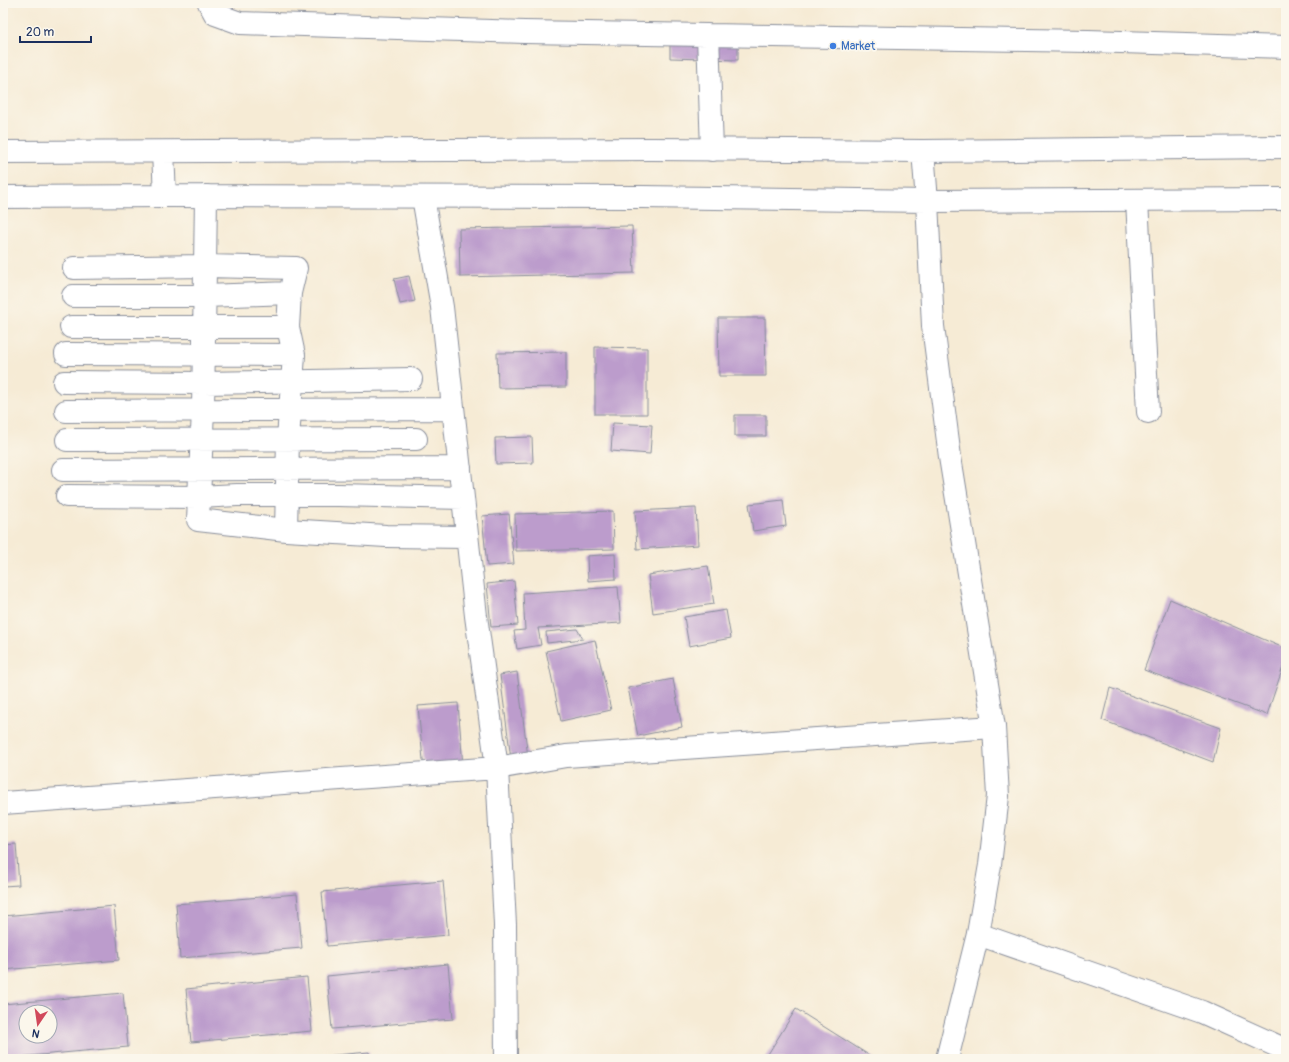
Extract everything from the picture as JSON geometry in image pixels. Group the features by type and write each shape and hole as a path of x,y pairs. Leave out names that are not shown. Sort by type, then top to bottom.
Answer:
{"main road":[{"path":"209,3 214,14 240,23 524,32 1088,41 1286,47"},
{"path":"708,34 712,150"},
{"path":"3,152 712,150 923,151 1286,148"},
{"path":"923,151 933,326 950,457 994,727 998,796 990,865 978,934 946,1059"},
{"path":"163,152 165,196"},
{"path":"206,196 204,383 198,520 286,530 386,536 467,537"},
{"path":"3,197 642,196 927,201 1286,199"},
{"path":"423,197 442,307 476,616 497,768 505,925 506,1059"},
{"path":"1137,200 1148,412"},
{"path":"74,268 205,266 296,268 290,293 288,327 294,355 288,438 286,530"},
{"path":"73,296 205,296 290,293"},
{"path":"71,327 288,327"},
{"path":"66,354 294,355"},
{"path":"64,382 204,383 411,379"},
{"path":"66,411 453,409"},
{"path":"67,440 288,438 416,439"},
{"path":"63,470 460,468"},
{"path":"67,496 199,497 286,495 463,498"},
{"path":"3,803 497,768 566,756 994,727"},
{"path":"978,934 1202,1012 1286,1050"}],"building":[{"path":"670,39 738,41 738,60 670,58"},
{"path":"632,226 634,273 460,277 459,229"},
{"path":"409,276 415,301 400,304 394,279"},
{"path":"718,318 765,318 766,376 719,376"},
{"path":"595,347 647,348 647,414 595,414"},
{"path":"566,352 566,387 498,388 497,353"},
{"path":"735,415 766,415 766,436 735,436"},
{"path":"613,423 652,425 650,454 611,451"},
{"path":"532,437 533,463 496,464 495,438"},
{"path":"783,500 786,526 753,531 749,504"},
{"path":"696,508 698,545 637,549 635,511"},
{"path":"613,511 614,549 516,551 515,514"},
{"path":"509,514 514,564 487,566 482,516"},
{"path":"615,554 616,579 588,581 587,556"},
{"path":"708,566 714,604 653,613 648,575"},
{"path":"514,581 518,625 491,627 487,584"},
{"path":"618,587 621,623 538,628 541,645 517,649 514,631 525,630 523,593"},
{"path":"1170,599 1286,649 1286,658 1267,715 1144,670"},
{"path":"726,610 731,638 689,646 684,617"},
{"path":"577,629 583,639 547,643 546,632"},
{"path":"595,640 611,710 561,721 546,651"},
{"path":"517,672 528,757 511,759 500,675"},
{"path":"673,679 682,727 638,736 628,688"},
{"path":"1110,688 1221,728 1213,762 1102,720"},
{"path":"458,703 463,767 424,771 418,706"},
{"path":"16,844 19,885 3,886 3,845"},
{"path":"443,881 448,935 327,946 322,892"},
{"path":"297,894 302,948 180,958 176,904"},
{"path":"114,906 119,960 3,970 3,916"},
{"path":"448,964 453,1019 332,1029 327,976"},
{"path":"307,977 312,1031 191,1042 186,989"},
{"path":"123,993 128,1047 7,1058 3,1004"},
{"path":"796,1009 875,1059 765,1059"},
{"path":"369,1052 370,1059 303,1059 303,1058"}],"place":[{"name":"Market","path":"833,46"}]}
